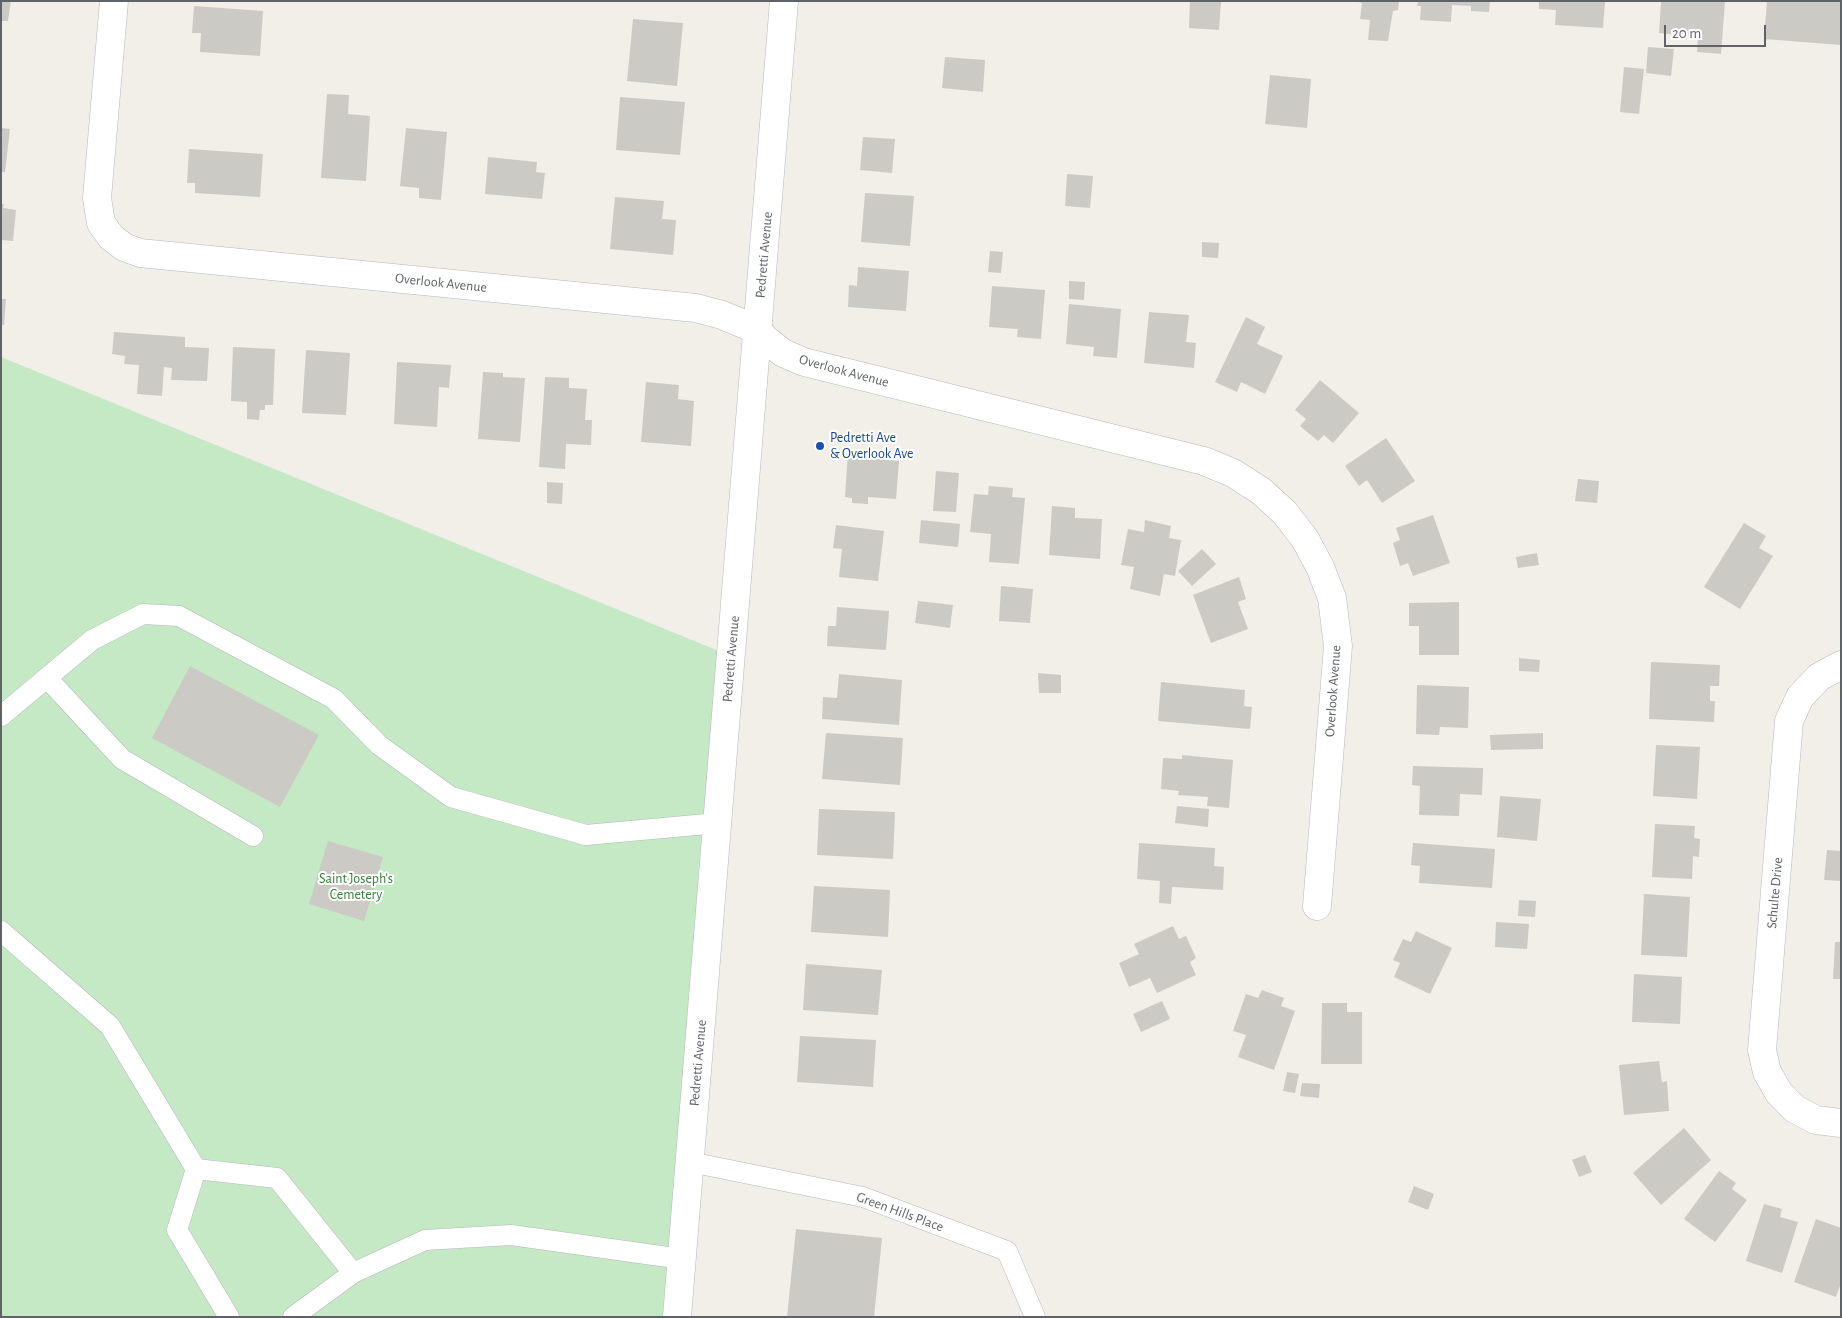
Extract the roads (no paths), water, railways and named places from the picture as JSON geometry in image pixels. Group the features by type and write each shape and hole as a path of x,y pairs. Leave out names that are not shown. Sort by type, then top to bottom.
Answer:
{"street":[{"name":"Overlook Avenue","path":"114,1 97,198 101,223 111,237 124,247 140,253 696,308 722,314 758,330 783,353 804,362 1204,460 1233,473 1261,491 1285,513 1305,539 1320,567 1332,598 1338,646 1317,906"},
{"name":"Pedretti Avenue","path":"677,1317 784,1"},
{"name":"Schulte Drive","path":"1828,1122 1795,1110 1778,1093 1767,1072 1762,1050 1789,721 1800,697 1812,683 1818,677 1841,665"}],"lane":[{"path":"1,716 92,640 143,614 179,616 334,700 380,744 450,797 586,835 718,823"},
{"path":"47,678 122,759 253,836"},
{"path":"1,931 110,1026 196,1169 177,1230 229,1317"},
{"name":"Green Hills Place","path":"690,1162 863,1197 1007,1252 1035,1317"},
{"path":"196,1169 277,1178 353,1273"},
{"path":"293,1317 353,1273 425,1240 510,1235 682,1259"}],"place":[{"name":"Pedretti Ave & Overlook Ave","path":"820,446"}],"park label":[{"name":"Saint Joseph’s Cemetery","path":"356,888"}]}
